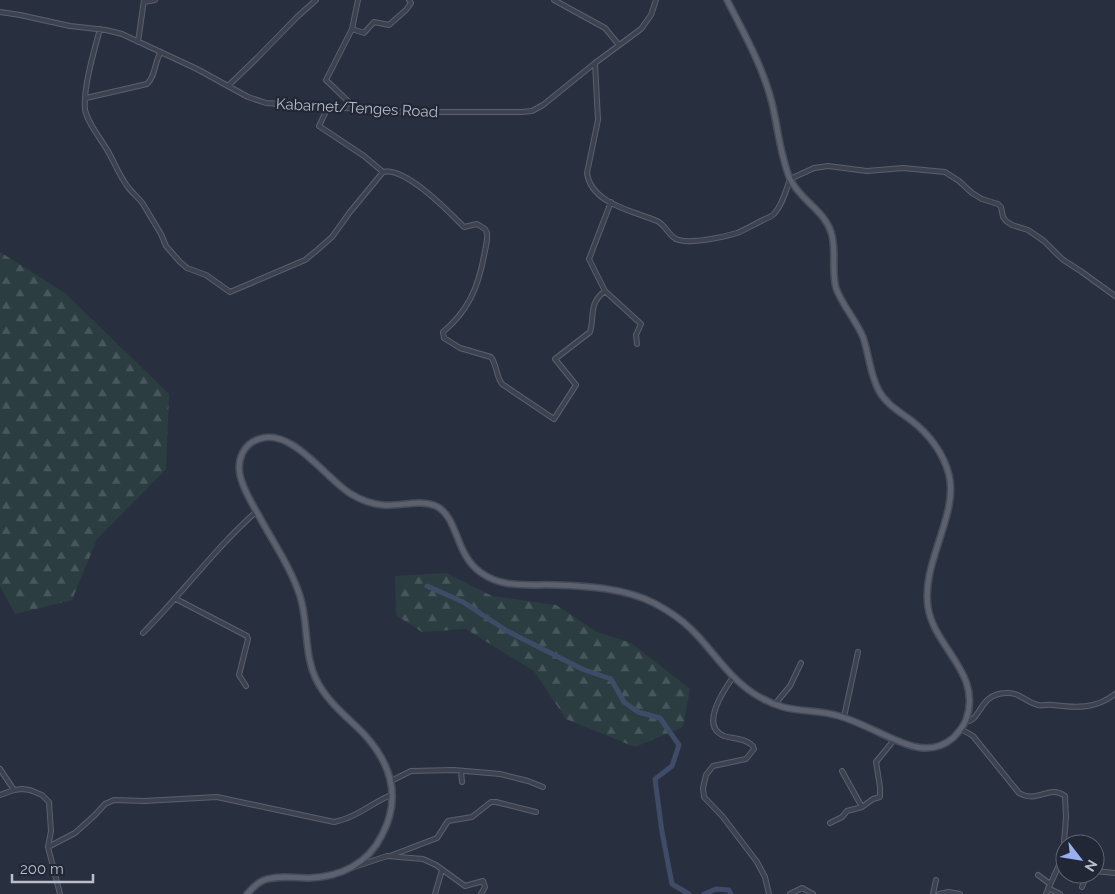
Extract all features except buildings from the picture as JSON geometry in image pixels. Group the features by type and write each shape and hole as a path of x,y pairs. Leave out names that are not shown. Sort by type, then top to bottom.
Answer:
{"main road":[{"path":"247,894 253,887 266,879 332,876 353,868 368,855 382,836 389,820 393,794 386,765 376,749 335,707 318,682 310,662 304,612 299,592 241,479 239,462 242,453 248,446 260,438 282,439 309,458 346,491 374,504 385,506 422,503 430,504 440,509 446,514 451,523 466,559 482,574 501,584 519,586 558,585 614,590 657,604 690,628 732,677 756,695 774,704 792,709 829,713 913,747 928,749 938,747 947,742 962,729 969,704 969,694 964,676 932,620 927,593 932,561 950,502 949,474 938,449 928,436 916,423 883,398 878,389 863,337 837,289 834,279 833,239 830,230 819,213 793,185 790,179 770,97 754,55 727,0"}],"street":[{"path":"138,42 144,1 156,0"},
{"path":"228,86 258,58 296,17 316,0"},
{"path":"355,108 326,80 352,29 358,0"},
{"path":"352,29 364,33 374,22 389,25 411,4 409,0"},
{"path":"554,0 603,26 619,45"},
{"name":"Kabarnet/Tenges Road","path":"0,12 25,15 70,26 114,32 161,52 248,97 266,103 439,113 528,111 543,105 645,24 656,0"},
{"path":"100,30 86,98 85,111 90,123 129,189 143,204 170,252 187,268 206,275 230,292 305,260 332,237 383,172 393,171 411,181 429,195 464,227 477,224 485,229 487,240 476,286 460,316 443,332 443,335 448,341 460,348 491,356 497,367 502,384 554,420 576,385 555,359 590,332 594,304 597,298 605,291"},
{"path":"86,98 147,84 153,78 156,62 161,52"},
{"path":"595,63 598,120 588,173 589,182 595,191 611,202 628,211 659,222 675,238 682,241 710,239 738,233 774,215 790,179 814,168 828,166 867,171 902,168 945,172 977,196 998,204 1006,221 1012,225 1025,228 1036,235 1062,259 1115,296"},
{"path":"328,107 319,126 364,156 383,172"},
{"path":"611,202 589,256 591,264 605,291 641,324 636,335 637,344"},
{"path":"143,632 242,524 257,511"},
{"path":"176,598 247,636 248,639 239,675 246,686"},
{"path":"844,718 858,652"},
{"path":"774,704 790,686 801,663"},
{"path":"732,677 716,705 713,716 714,726 720,734 748,741 754,749 746,759 713,766 706,775 703,792 706,800 723,817 757,862 766,877 769,894"},
{"path":"965,722 973,719 990,696 999,693 1012,692 1038,705 1074,707 1094,706 1115,694"},
{"path":"962,729 973,736 1019,793 1029,797 1052,792 1061,793 1065,796 1065,834"},
{"path":"830,822 840,819 847,811 862,807 873,799 880,797 876,761 894,740"},
{"path":"0,769 14,790"},
{"path":"391,781 418,770 461,771 493,773 514,777 534,782 543,787"},
{"path":"461,771 462,782"},
{"path":"842,771 862,807"},
{"path":"0,795 14,790 30,790 42,795 49,802 51,826 48,848 60,894"},
{"path":"48,848 75,833 110,801 144,801 217,796 334,822 350,817 393,794"},
{"path":"353,868 437,838 448,821 472,817 491,802 536,812"},
{"path":"390,856 423,859 465,886 483,881 485,887 481,894"},
{"path":"435,894 442,870"},
{"path":"1046,894 1055,874"},
{"path":"1038,875 1060,894"},
{"path":"933,894 936,880"},
{"path":"790,894 802,888 813,894"},
{"path":"940,894 949,892 960,894"}],"green space":[{"path":"0,252 65,293 169,394 166,469 97,539 72,600 15,614 0,586"},
{"path":"446,573 492,596 556,605 597,632 631,643 690,689 683,727 635,747 566,719 534,671 466,629 422,632 396,615 395,576"}],"waterway":[{"path":"427,586 463,602 507,631 582,669 611,679 624,702 638,712 660,718 679,745 672,766 655,779 662,832 672,884 689,894"},
{"path":"704,894 716,889 729,890 731,894"}]}
